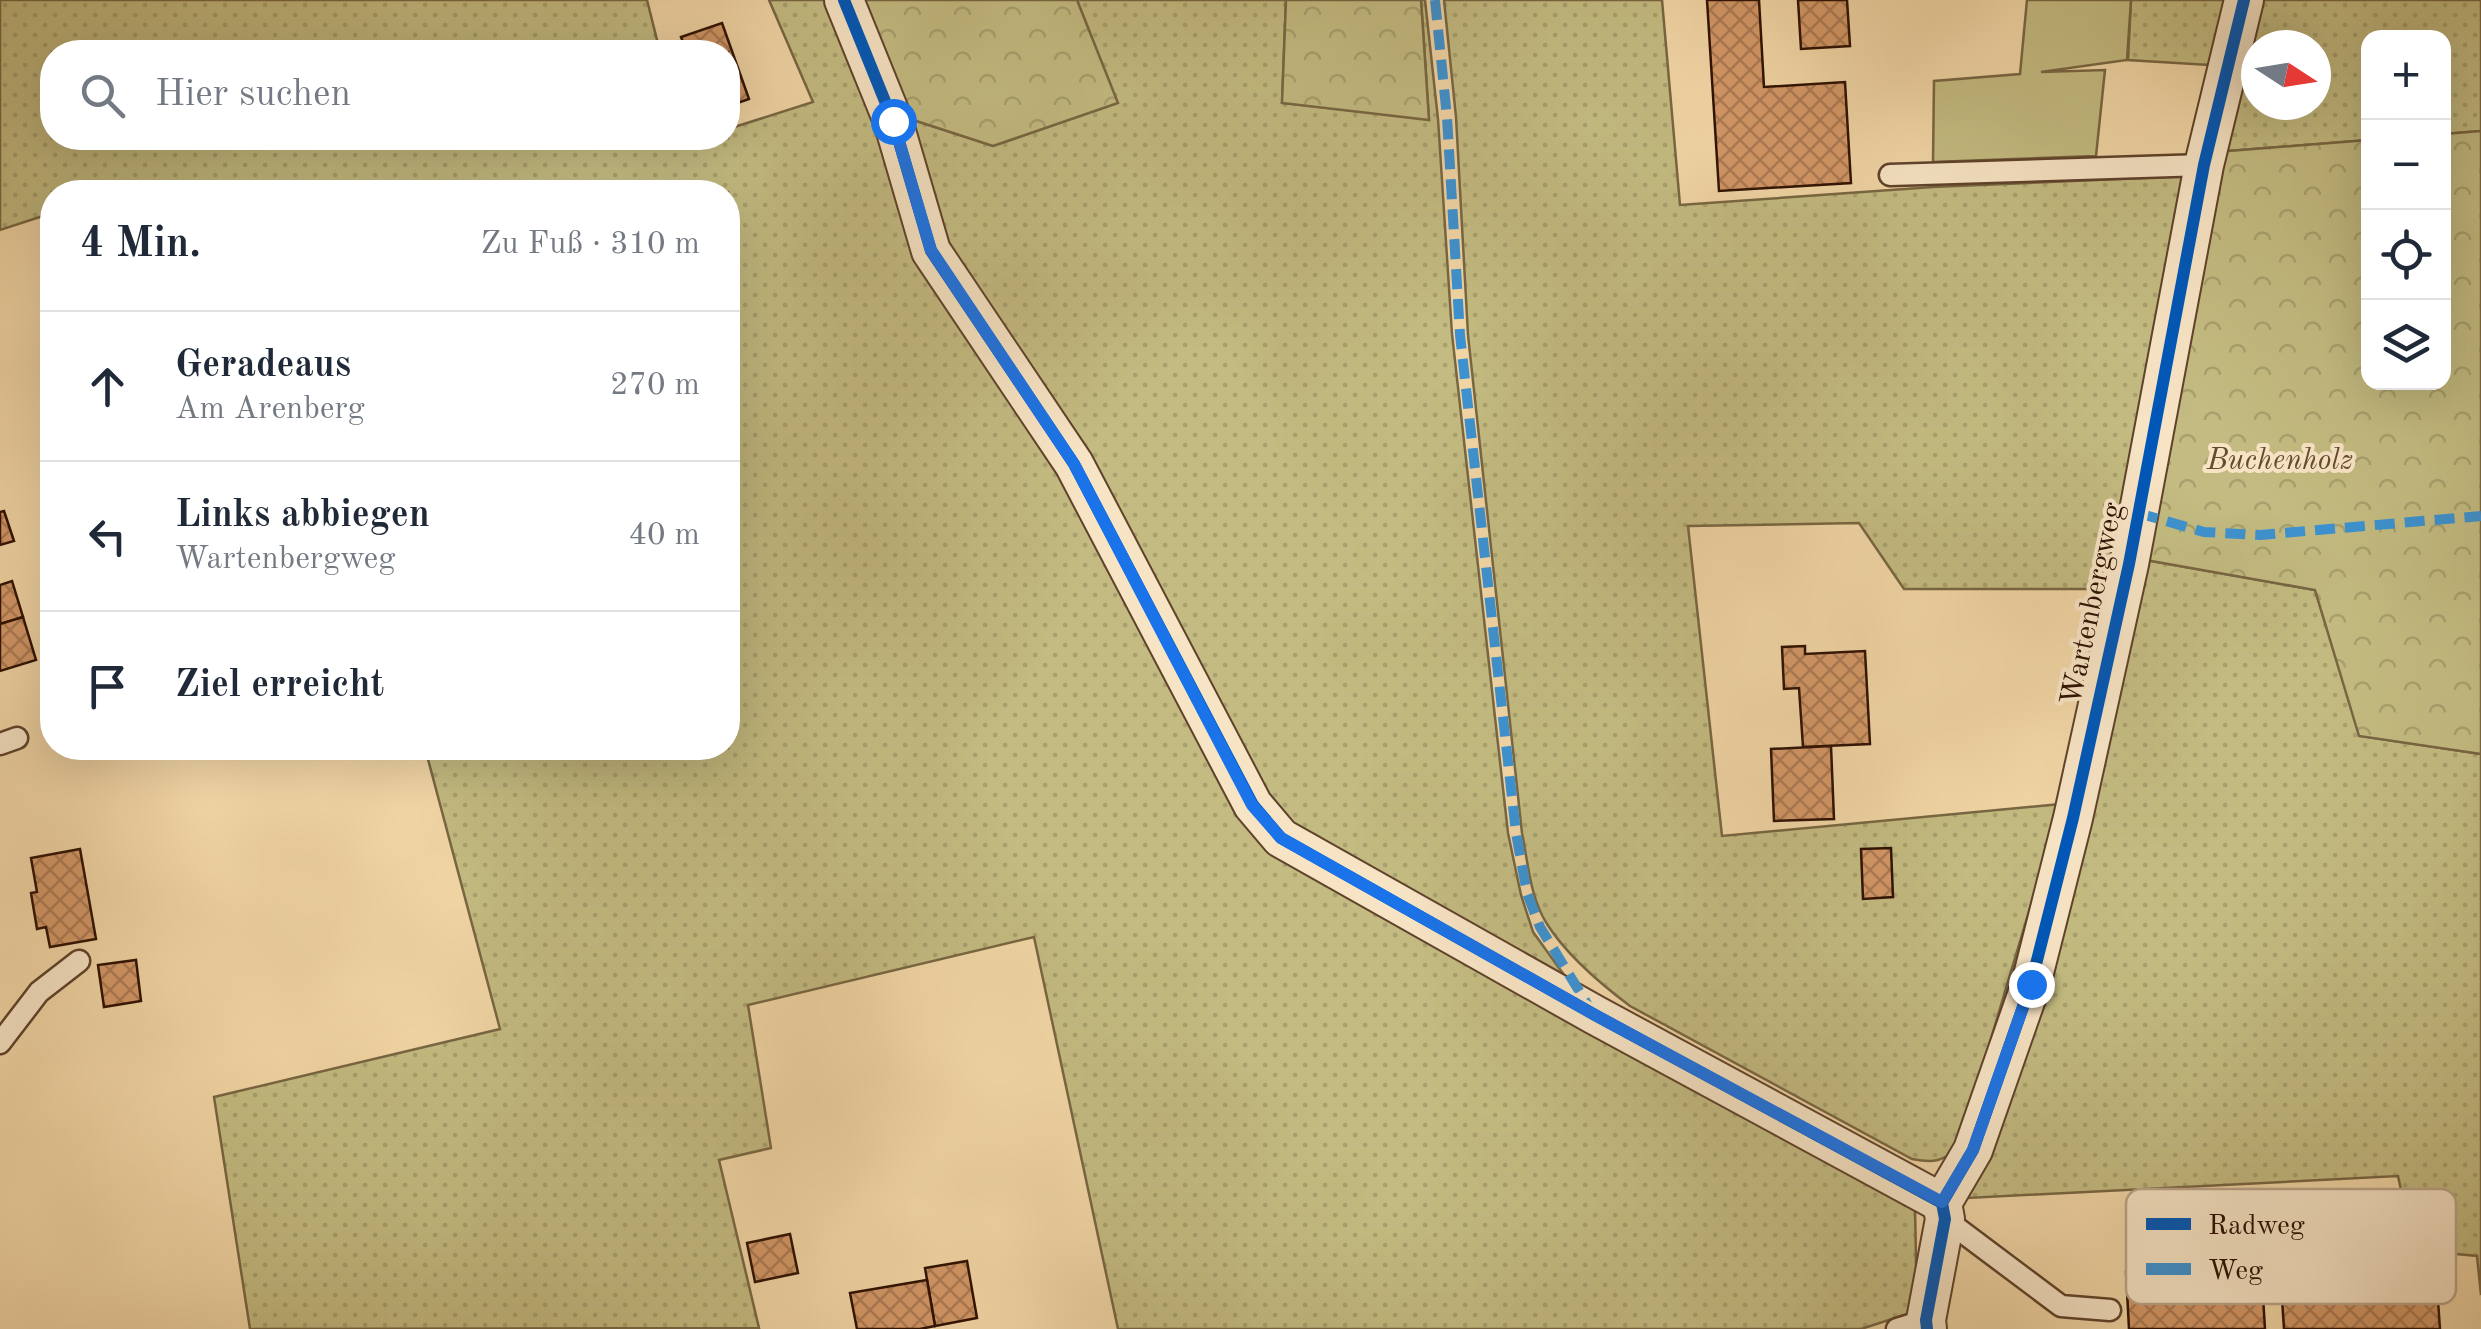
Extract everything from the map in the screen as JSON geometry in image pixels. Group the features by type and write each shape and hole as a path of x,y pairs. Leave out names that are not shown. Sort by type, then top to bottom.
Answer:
{"street":[{"path":"844,0 893,121 931,250 1074,464 1252,805 1281,838 1944,1211 1916,1326"},
{"name":"Wartenbergweg","path":"1944,1211 1973,1150 2031,984 2073,818 2129,564 2204,164 2244,0"}],"lane":[{"path":"1890,175 2204,164"},
{"path":"0,1044 39,992 79,961"},
{"path":"1944,1211 2061,1306 2110,1310"}],"green space":[{"path":"0,0 647,0 657,40 40,40 40,150 740,150 740,125 813,102 769,0 824,0 882,124 1247,811 1915,1207 1917,1311 1861,1329 1118,1329 1034,937 748,1005 771,1148 719,1160 759,1328 250,1329 214,1097 500,1029 428,760 740,760 740,180 40,180 40,217 0,230"},
{"path":"858,0 1077,0 1118,103 993,146 904,117"},
{"path":"1077,0 1286,0 1282,103 1429,119 1421,0 1425,0 1438,119 1452,334 1508,833 1533,932 1567,979 1286,828 940,246 904,117 993,146 1117,103"},
{"path":"1286,0 1421,0 1429,120 1282,103"},
{"path":"1444,0 1662,0 1680,205 1933,187 2189,176 2108,589 1904,589 1859,523 1688,526 1722,836 2061,804 1959,1146 1943,1158 1912,1159 1630,1006 1574,958 1541,914 1522,833 1468,335 1456,117"},
{"path":"2027,0 2131,0 2127,60 2041,72 2105,70 2096,156 1933,162 1934,81 2020,74"},
{"path":"2131,0 2225,0 2209,65 2128,60"},
{"path":"2251,0 2481,0 2481,131 2451,133 2451,30 2361,30 2361,141 2216,152 2241,43 2241,120 2331,120 2331,30 2244,30"},
{"name":"Buchenholz","path":"2481,131 2481,754 2359,736 2315,590 2140,559 2216,152 2361,141 2361,390 2451,390 2451,133"},
{"path":"2140,559 2315,590 2360,736 2481,754 2481,1295 2477,1256 2456,1254 2456,1189 2401,1189 2398,1176 1968,1198 1986,1156"}],"building":[{"path":"1707,0 1759,0 1764,87 1845,82 1851,183 1719,191"},
{"path":"1798,0 1847,0 1850,46 1801,49"},
{"path":"722,23 728,40 682,40 681,37"},
{"path":"740,74 749,99 740,102"},
{"path":"4,511 14,541 0,545 0,512"},
{"path":"12,581 23,617 0,624 0,585"},
{"path":"23,617 36,660 0,671 0,624"},
{"path":"1805,646 1805,654 1865,651 1870,744 1803,747 1799,688 1784,689 1782,647"},
{"path":"1831,746 1834,819 1774,821 1771,749"},
{"path":"1891,848 1893,897 1863,899 1861,849"},
{"path":"80,849 96,939 50,947 46,927 37,929 31,893 37,892 31,858"},
{"path":"136,960 141,1001 104,1007 98,965"},
{"path":"790,1234 798,1273 755,1282 747,1243"},
{"path":"967,1261 977,1318 935,1326 925,1268"},
{"path":"927,1280 935,1326 857,1329 850,1293"},
{"path":"2128,1304 2263,1304 2265,1329 2129,1329"},
{"path":"2282,1304 2438,1304 2440,1329 2284,1329"}],"marked path":[{"path":"1435,0 1447,117 1460,335 1516,833 1527,893 1540,927 1589,1007"},
{"path":"2138,513 2204,532 2260,535 2481,516"}],"cycle path":[{"path":"844,0 893,121 931,251 1074,464 1253,805 1281,838 1595,1015 1942,1203"},
{"path":"1942,1203 1973,1150 2031,984 2073,818 2129,564 2204,165 2244,0"},
{"path":"1927,1329 1945,1219 1942,1203"}],"route":[{"path":"893,121 931,250 1074,464 1252,805 1281,838 1595,1015 1942,1202 1973,1150 2031,984"}]}
